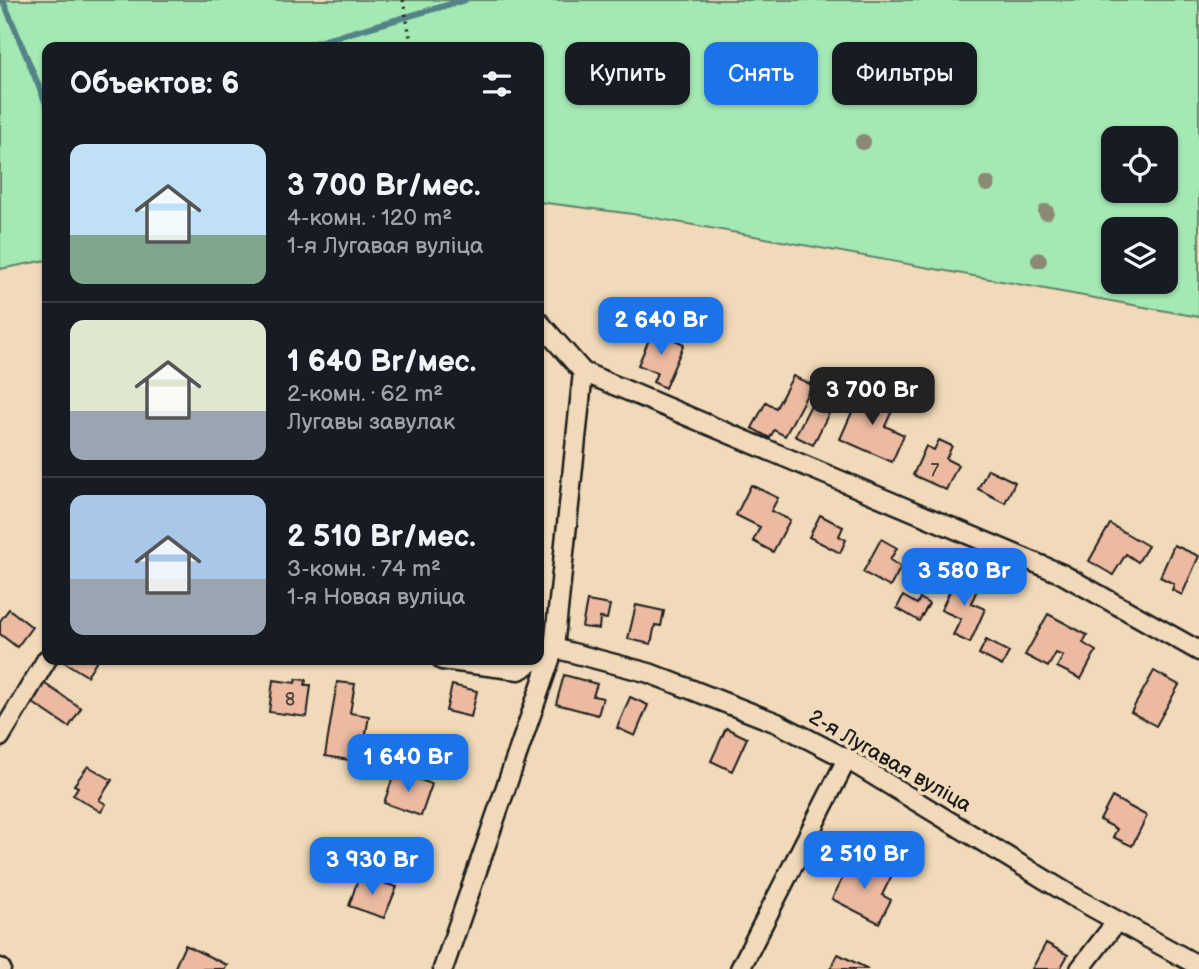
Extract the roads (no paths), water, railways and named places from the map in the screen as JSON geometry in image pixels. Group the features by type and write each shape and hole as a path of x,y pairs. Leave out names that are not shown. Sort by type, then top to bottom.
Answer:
{"street":[{"path":"544,328 583,372 1062,574 1199,651"},
{"path":"544,648 583,372"},
{"name":"2-я Лугавая вуліца","path":"544,655 649,673 777,723 847,759 1117,921 1199,966"},
{"path":"0,737 43,665"},
{"name":"2-я Лугавая вуліца","path":"480,665 519,670 527,665"},
{"path":"443,969 540,665"},
{"path":"740,969 847,759"},
{"path":"1080,969 1117,921"}],"waterway":[{"path":"3,0 42,94"},
{"path":"318,42 465,0"}]}
